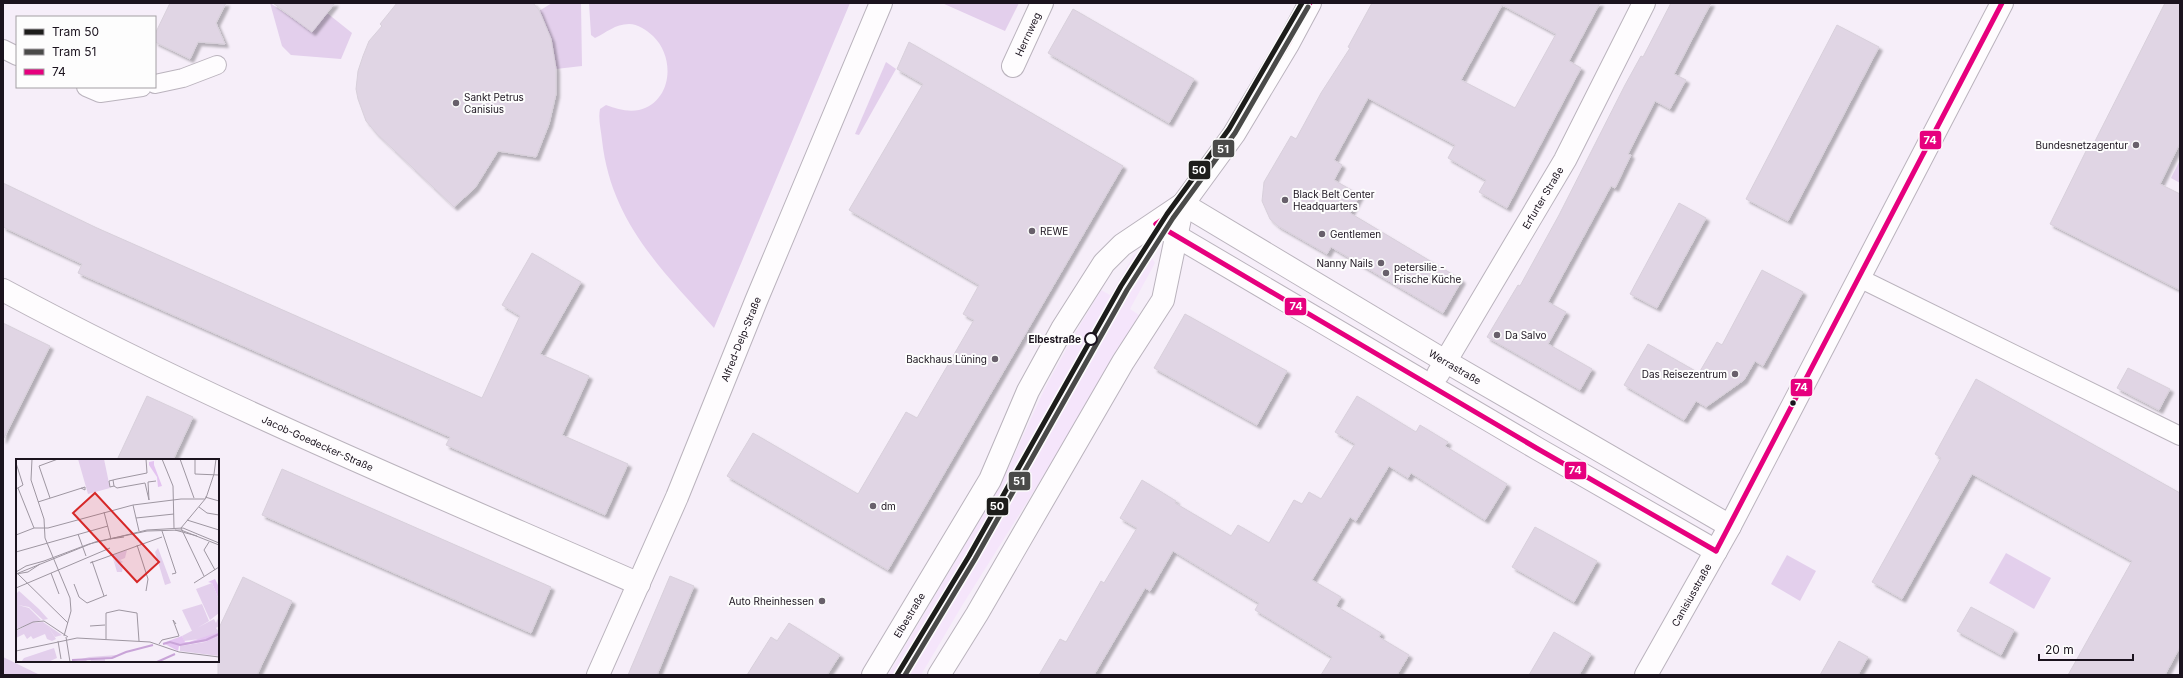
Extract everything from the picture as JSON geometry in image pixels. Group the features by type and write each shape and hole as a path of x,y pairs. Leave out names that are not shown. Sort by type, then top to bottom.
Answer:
{"street":[{"name":"Alfred-Delp-Straße","path":"598,675 677,497 756,301 881,3"},
{"name":"Herrnweg","path":"1013,66 1042,3"},
{"name":"Elbestraße","path":"873,675 990,480 1028,391 1062,329 1104,263 1122,245 1156,224 1183,204 1234,134 1288,44 1310,3"},
{"name":"Erfurter Straße","path":"1432,387 1445,362 1565,160 1644,3"},
{"name":"Canisiusstraße","path":"1646,675 1730,526 2002,3"},
{"name":"Elbestraße","path":"939,675 1123,362 1163,300 1183,204"},
{"name":"Werrastraße","path":"1183,204 1445,362 1730,526"},
{"path":"1156,224 1432,387 1716,551"},
{"name":"Jacob-Goedecker-Straße","path":"3,290 68,325 225,402 639,584"}],"lane":[{"path":"3,49 16,56"},
{"path":"156,84 183,78 217,65"},
{"path":"88,88 100,93 135,88"},
{"path":"1859,278 2180,436"}],"shaded area":[{"path":"270,3 312,31 327,13 352,33 341,59 291,55 282,46"},
{"path":"552,3 581,3 582,66 556,69 551,39 539,11"},
{"path":"589,3 850,3 714,328 658,265 642,243 616,196 607,169 599,121 600,109 606,105 622,110 635,111 650,105 658,98 664,89 667,78 665,56 660,45 653,36 636,25 619,25 595,38 591,35"},
{"path":"942,3 1019,3 1005,31"},
{"path":"886,62 896,69 859,135 855,134"},
{"path":"2180,160 2180,183 2171,178"},
{"path":"1137,253 1150,255 1155,263 1130,309 1139,315 1073,429 963,604 921,675 888,675 1001,484 1045,388 1074,335 1101,290 1110,295 1134,255"},
{"path":"2006,553 2051,578 2034,609 1989,583"},
{"path":"1787,555 1816,571 1800,601 1771,584"},
{"path":"3,657 40,675 3,675"}],"building":[{"path":"170,3 226,3 216,23 225,44 198,42 190,59 156,42 156,32"},
{"path":"273,3 335,3 312,32"},
{"name":"Sankt Petrus Canisius","path":"397,3 533,3 539,10 551,39 556,69 556,94 549,124 536,157 498,151 475,188 454,207 376,133 366,121 358,99 356,89 358,71 369,41 382,26 380,24"},
{"path":"1372,3 1600,3 1569,61 1581,68 1507,208 1479,192 1486,180 1448,158 1455,145 1368,98 1334,160 1342,165 1334,180 1360,195 1350,213 1462,280 1443,313 1331,247 1327,254 1278,226 1270,219 1262,201 1264,182 1291,136 1296,139 1321,93 1350,48 1348,47","holes":["1502,5 1556,34 1515,108 1461,80"]},
{"path":"1671,3 1711,3 1674,74 1686,80 1670,109 1655,101 1628,154 1631,155 1615,188 1611,186 1548,302 1566,312 1548,344 1592,369 1580,390 1487,337 1518,285 1520,286 1559,215 1625,85 1641,56 1643,57"},
{"name":"Bundesnetzagentur","path":"2165,3 2180,3 2180,143 2160,184 2180,194 2180,290 2050,224 2088,147 2091,149"},
{"path":"1073,9 1194,79 1169,123 1048,53"},
{"path":"1837,25 1879,47 1788,221 1746,199"},
{"path":"909,42 1123,166 888,570 727,476 753,433 858,494 906,412 917,418 974,320 963,314 979,285 849,210 923,84 897,69"},
{"path":"3,183 97,228 482,398 520,316 502,305 532,253 581,282 540,354 589,376 562,435 628,464 605,515 446,445 450,437 78,273 82,264 3,227"},
{"path":"1679,203 1706,218 1657,308 1630,294"},
{"path":"1762,270 1803,292 1763,366 1755,361 1744,380 1706,407 1696,401 1684,420 1624,385 1648,344 1699,373 1717,342 1722,345"},
{"path":"1185,314 1287,371 1257,425 1154,368"},
{"path":"3,323 50,346 3,440"},
{"path":"2128,368 2170,389 2159,410 2117,388"},
{"path":"1976,379 2180,493 2180,647 2165,675 2068,675 2132,561 1972,474 1902,599 1872,582 1941,458 1935,454"},
{"path":"147,396 193,417 173,459 117,459"},
{"path":"1357,396 1416,432 1420,425 1448,442 1445,446 1507,484 1485,520 1411,473 1408,478 1389,466 1356,521 1350,517 1312,580 1341,597 1336,606 1381,633 1379,637 1409,655 1397,675 1321,675 1332,657 1255,610 1259,603 1173,551 1150,591 1145,588 1094,675 1039,675 1060,639 1066,642 1101,581 1104,583 1137,528 1120,518 1142,480 1176,501 1175,503 1231,536 1238,525 1269,543 1294,500 1302,504 1309,492 1321,499 1355,444 1335,432"},
{"path":"282,469 551,587 531,633 262,515"},
{"path":"1535,527 1597,561 1574,602 1512,567"},
{"path":"670,576 694,586 657,675 628,675"},
{"path":"243,577 292,601 257,675 218,675 219,628"},
{"path":"1971,607 2014,630 2001,655 1957,631"},
{"path":"789,623 840,655 827,675 747,675 771,637 777,641"},
{"path":"1554,632 1591,654 1579,675 1529,675"},
{"path":"1839,641 1868,657 1858,675 1820,675"}],"tram line":[{"name":"50","path":"897,675 969,556 1121,286 1167,214 1229,129 1302,3"},
{"name":"51","path":"905,675 975,559 1127,290 1173,218 1235,133 1308,7"}],"transit line":[{"name":"74","path":"1156,224 1183,204 1234,134 1288,44 1310,3"},
{"name":"74","path":"1716,551 2002,3"},
{"name":"74","path":"1156,224 1538,449 1716,551"}],"place":[{"name":"Sankt Petrus Canisius","path":"456,103"},
{"name":"Bundesnetzagentur","path":"2136,145"},
{"name":"Black Belt Center Headquarters","path":"1285,200"},
{"name":"REWE","path":"1032,231"},
{"name":"Gentlemen","path":"1322,234"},
{"name":"Nanny Nails","path":"1381,263"},
{"name":"petersilie - Frische Küche","path":"1386,273"},
{"name":"Da Salvo","path":"1497,335"},
{"name":"Elbestraße","path":"1091,339"},
{"name":"Backhaus Lüning","path":"995,359"},
{"name":"Das Reisezentrum","path":"1735,374"},
{"name":"dm","path":"873,506"},
{"name":"Auto Rheinhessen","path":"822,601"}]}
